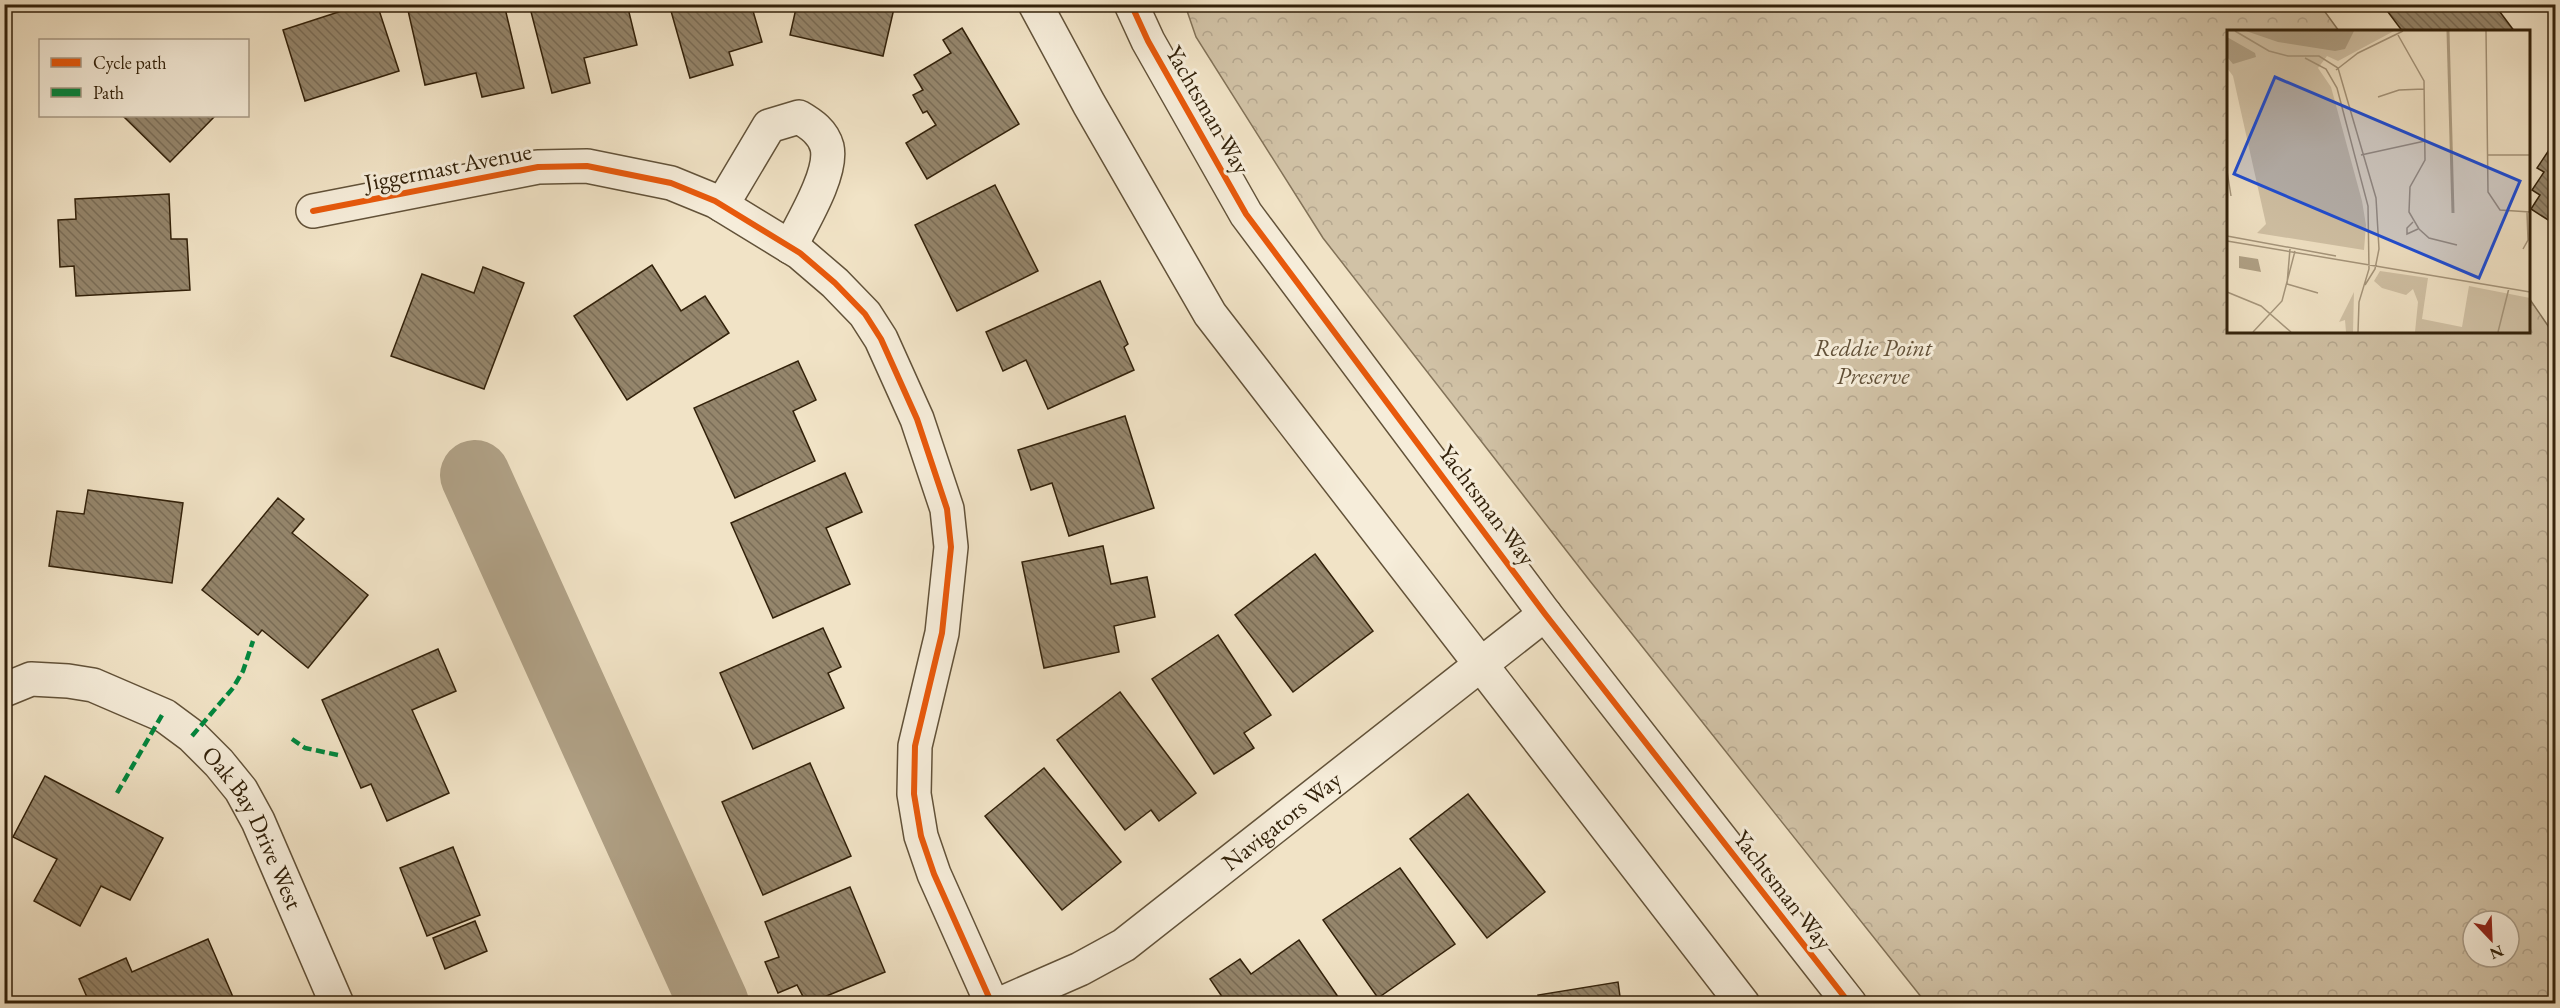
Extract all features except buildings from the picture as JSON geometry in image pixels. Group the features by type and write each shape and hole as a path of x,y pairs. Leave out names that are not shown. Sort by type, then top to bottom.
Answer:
{"street":[{"path":"1035,4 1089,104 1210,314 1483,664 1743,1004"},
{"name":"Yachtsman Way","path":"1131,4 1148,41 1246,214 1545,614 1850,1004"},
{"path":"722,205 770,126 799,117 817,129 827,147 826,171 790,248"},
{"name":"Jiggermast Avenue","path":"313,211 538,167 586,166 671,183 722,205 790,248 835,283 865,314 881,339 917,419 947,509 951,547 942,633 915,746 914,794 921,836 933,874 992,1004"},
{"name":"Navigators Way","path":"1000,1004 1080,969 1124,945 1545,614"},
{"name":"Oak Bay Drive West","path":"4,690 31,679 93,685 165,716 184,729 219,762 241,790 258,820 337,1004"}],"green space":[{"name":"Reddie Point Preserve","path":"1185,5 2320,5 2338,30 2227,30 2227,333 2530,333 2530,299 2555,336 2555,1003 1926,1003 1590,581 1323,238 1196,37"}],"waterway":[{"path":"475,475 714,1004"}],"marked path":[{"path":"192,736 233,688 243,671 253,641"},
{"path":"117,793 162,715"},
{"path":"292,739 305,748 338,755"}],"cycle path":[{"path":"1131,4 1148,41 1246,214 1545,614 1850,1004"},
{"path":"313,211 538,167 587,166 671,183 715,201 800,253 835,283 865,314 881,339 917,419 947,509 951,547 942,633 915,746 914,794 921,836 934,874 992,1004"}]}
